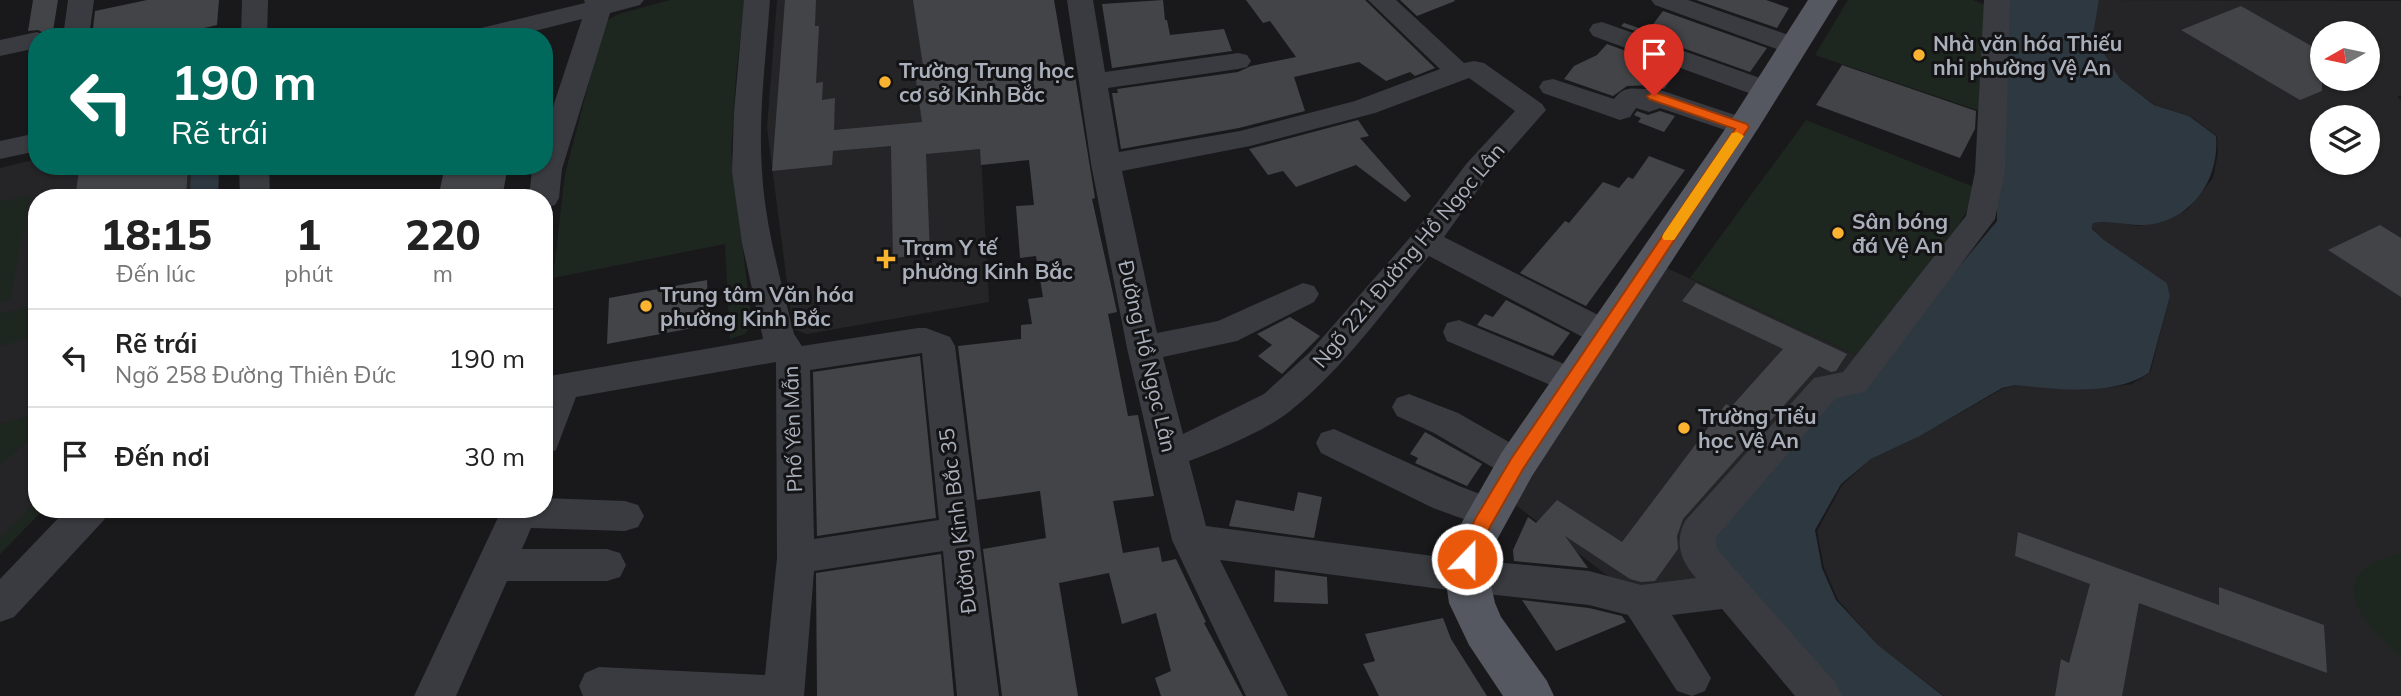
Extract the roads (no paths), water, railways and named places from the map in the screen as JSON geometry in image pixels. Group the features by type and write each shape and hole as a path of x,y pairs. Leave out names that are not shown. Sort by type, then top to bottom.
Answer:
{"main road":[{"path":"1530,696 1485,631 1472,603 1467,576 1469,553 1488,513 1517,464 1743,127 1807,25"}],"street":[{"path":"71,28 82,0"},
{"path":"254,28 255,0"},
{"path":"511,28 598,4 631,0"},
{"name":"Phố Yên Mẫn","path":"757,0 748,112 747,172 757,243 778,336 788,354 796,558 783,695"},
{"name":"Đường Hồ Ngọc Lân","path":"1080,0 1106,164 1144,348 1191,540 1267,696"},
{"path":"1381,0 1458,72"},
{"path":"1664,0 1807,25"},
{"path":"1715,0 1807,25"},
{"path":"1821,696 1702,558 1697,545 1698,533 1826,387 1853,383 1980,219 1988,200 1991,177 1997,0"},
{"path":"553,150 598,4"},
{"path":"1602,30 1766,90"},
{"path":"0,48 28,42"},
{"path":"1091,82 1238,61"},
{"path":"1106,164 1240,140 1366,107 1458,72 1474,69 1543,99 1620,111 1631,96 1649,103 1654,96 1743,127"},
{"name":"Ngõ 221 Đường Hồ Ngọc Lân","path":"1170,453 1228,430 1276,403 1322,360 1425,241 1477,170 1543,99"},
{"path":"0,150 28,144"},
{"path":"1425,241 1604,333"},
{"path":"1144,348 1226,332 1303,294"},
{"path":"1459,332 1574,382"},
{"name":"Đường Kinh Bắc 35","path":"788,354 918,340 926,340 938,346 978,696"},
{"path":"553,388 788,354"},
{"path":"1409,407 1446,423 1517,464"},
{"path":"1334,443 1446,497 1488,513"},
{"path":"553,513 625,516"},
{"path":"0,605 82,518"},
{"path":"435,696 517,518"},
{"path":"796,558 958,533"},
{"path":"1191,540 1467,576 1589,588 1641,602 1732,591"},
{"path":"496,565 607,565"},
{"path":"1641,602 1691,678"},
{"path":"599,686 783,695"}],"place":[{"name":"Nhà văn hóa Thiếu nhi phường Vệ An","path":"1919,55"},
{"name":"Trường Trung học cơ sở Kinh Bắc","path":"885,82"},
{"name":"Sân bóng đá Vệ An","path":"1838,233"},
{"name":"Trạm Y tế phường Kinh Bắc","path":"886,259"},
{"name":"Trung tâm Văn hóa phường Kinh Bắc","path":"646,306"},
{"name":"Trường Tiểu học Vệ An","path":"1684,428"}]}
